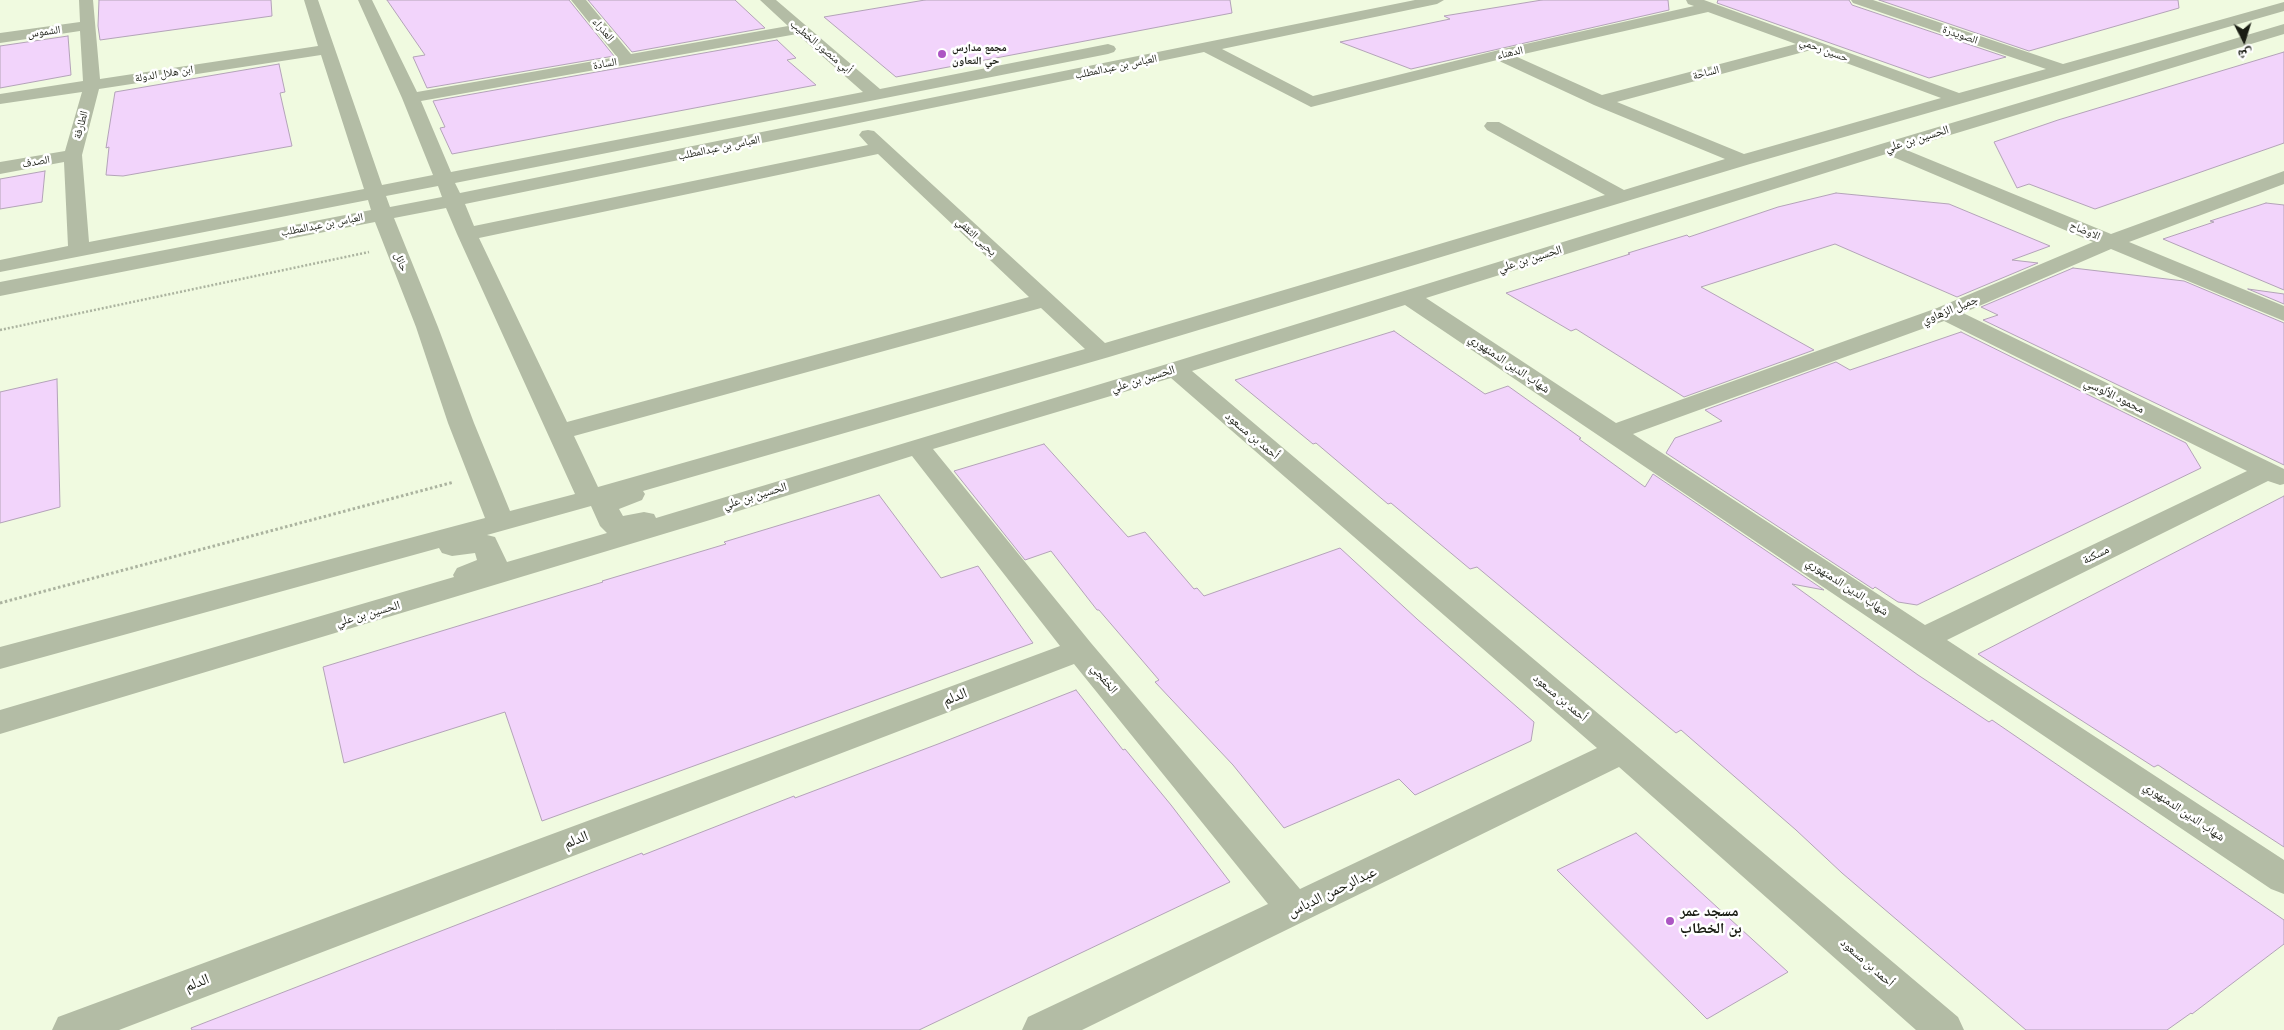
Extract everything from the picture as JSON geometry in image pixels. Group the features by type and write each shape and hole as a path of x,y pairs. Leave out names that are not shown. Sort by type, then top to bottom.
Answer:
{"street":[{"name":"الطارفة","path":"79,250 73,155 92,85 86,0"},
{"name":"حائل","path":"311,0 374,192 427,327 461,423 502,522"},
{"path":"365,0 411,98 467,234 590,498"},
{"name":"العذراء","path":"578,0 628,60"},
{"name":"أبي منصور الخطيب","path":"767,0 876,94"},
{"path":"1254,21 1361,0"},
{"name":"حسين رحمي","path":"1690,0 1959,99"},
{"name":"الصويدرة","path":"1858,0 2063,69"},
{"name":"العباس بن عبدالمطلب","path":"0,289 852,121 1208,48 1390,4 1423,1"},
{"path":"0,658 370,556 590,498 1101,352 1743,160 2284,6"},
{"name":"الدهناء","path":"1208,48 1311,102 1499,55 1710,8"},
{"name":"الشموس","path":"0,38 88,25"},
{"name":"السادة","path":"411,98 799,29"},
{"name":"الحسين بن علي","path":"0,722 394,606 1175,369 1887,148 2284,29"},
{"name":"العباس بن عبدالمطلب","path":"0,266 1128,45"},
{"name":"الساحة","path":"1600,101 1812,46"},
{"name":"ابن هلال الدولة","path":"0,100 328,49"},
{"path":"1499,55 1600,101 1743,160"},
{"name":"يحيى الثقفي","path":"852,121 1101,352"},
{"path":"1493,126 1621,196"},
{"path":"467,234 882,148"},
{"name":"الاوضاح","path":"1887,148 2284,314"},
{"name":"الصدف","path":"0,168 73,155"},
{"path":"599,172 619,202"},
{"name":"جميل الزهاوي","path":"1612,432 1945,313 2110,242 2278,184"},
{"name":"شهاب الدين الدمنهوري","path":"1409,296 2284,878"},
{"path":"559,432 1044,300"},
{"name":"محمود الألوسي","path":"1945,313 2276,475"},
{"name":"أحمد بن مسعود","path":"1175,369 1622,751 1944,1030"},
{"name":"الخفجي","path":"917,446 1080,650 1295,910"},
{"path":"710,463 604,505 614,526 730,504"},
{"name":"مسكنة","path":"1925,638 2276,475"},
{"path":"370,556 485,543 493,564 394,606"},
{"name":"الدلم","path":"72,1030 1080,650"},
{"name":"عبدالرحمن الدباس","path":"1042,1030 1295,910 1622,751"}],"path":[{"path":"0,330 371,252"},
{"path":"0,603 454,482 451,473"}],"building":[{"path":"99,0 271,0 272,16 100,40 98,26"},
{"path":"387,0 569,0 614,56 427,88 413,57 425,55"},
{"path":"588,0 735,0 765,28 632,52"},
{"name":"مجمع مدارس حي التعاون","path":"925,0 1230,0 1232,13 896,77 824,17"},
{"path":"1542,0 1668,0 1669,10 1411,69 1340,42 1450,19 1444,16"},
{"path":"1718,0 1849,0 1852,5 2006,57 1929,78 1717,3"},
{"path":"1879,0 2178,0 2179,8 2029,51"},
{"path":"68,36 71,75 0,88 0,46"},
{"path":"777,40 796,58 787,60 816,85 452,154 440,128 445,127 433,101"},
{"path":"2284,52 2284,143 2095,209 2029,184 2017,188 1994,142 2058,120"},
{"path":"279,64 285,92 280,93 292,146 123,176 106,175 109,147 106,148 115,92"},
{"path":"45,171 42,202 0,209 0,179"},
{"path":"1836,193 1949,204 2050,246 2012,260 2038,263 1957,297 1835,244 1701,287 1814,350 1684,397 1576,329 1571,331 1506,293 1630,254 1628,253 1687,235 1689,237 1778,207"},
{"path":"2266,203 2284,205 2284,290 2163,239 2214,222 2210,221"},
{"path":"2073,268 2184,281 2284,323 2284,465 1983,320 1998,315 1981,307"},
{"path":"2248,289 2284,294 2284,304"},
{"path":"1394,331 1485,394 1508,386 1645,487 1653,474 1824,590 1792,584 1918,675 1989,722 1992,720 2284,920 2284,944 2192,1014 2167,1030 2026,1030 1842,873 1796,830 1681,730 1676,733 1477,567 1470,569 1391,503 1388,504 1316,443 1313,444 1235,380"},
{"path":"1961,332 2186,443 2201,468 1917,605 1898,602 1875,587 1873,589 1666,453 1675,438 1722,421 1705,410 1836,362 1850,370"},
{"path":"57,379 60,507 0,523 0,392"},
{"path":"1044,444 1128,537 1145,532 1194,589 1197,588 1204,596 1340,548 1534,722 1531,741 1415,795 1399,779 1284,828 1233,765 1155,682 1159,680 1097,610 1051,551 1025,560 954,471"},
{"path":"879,495 941,578 978,566 1033,643 542,821 505,712 344,763 323,667 726,544 724,542"},
{"path":"2284,496 2284,847 2158,765 2154,767 1978,654"},
{"path":"1076,690 1123,750 1125,749 1171,805 1230,882 919,1030 192,1030 191,1028 642,853 643,855 794,796 795,798"},
{"name":"مسجد عمر بن الخطاب","path":"1636,833 1788,972 1707,1019 1557,870"}],"place":[{"name":"مجمع مدارس حي التعاون","path":"942,54"},
{"name":"مسجد عمر بن الخطاب","path":"1670,921"}]}
